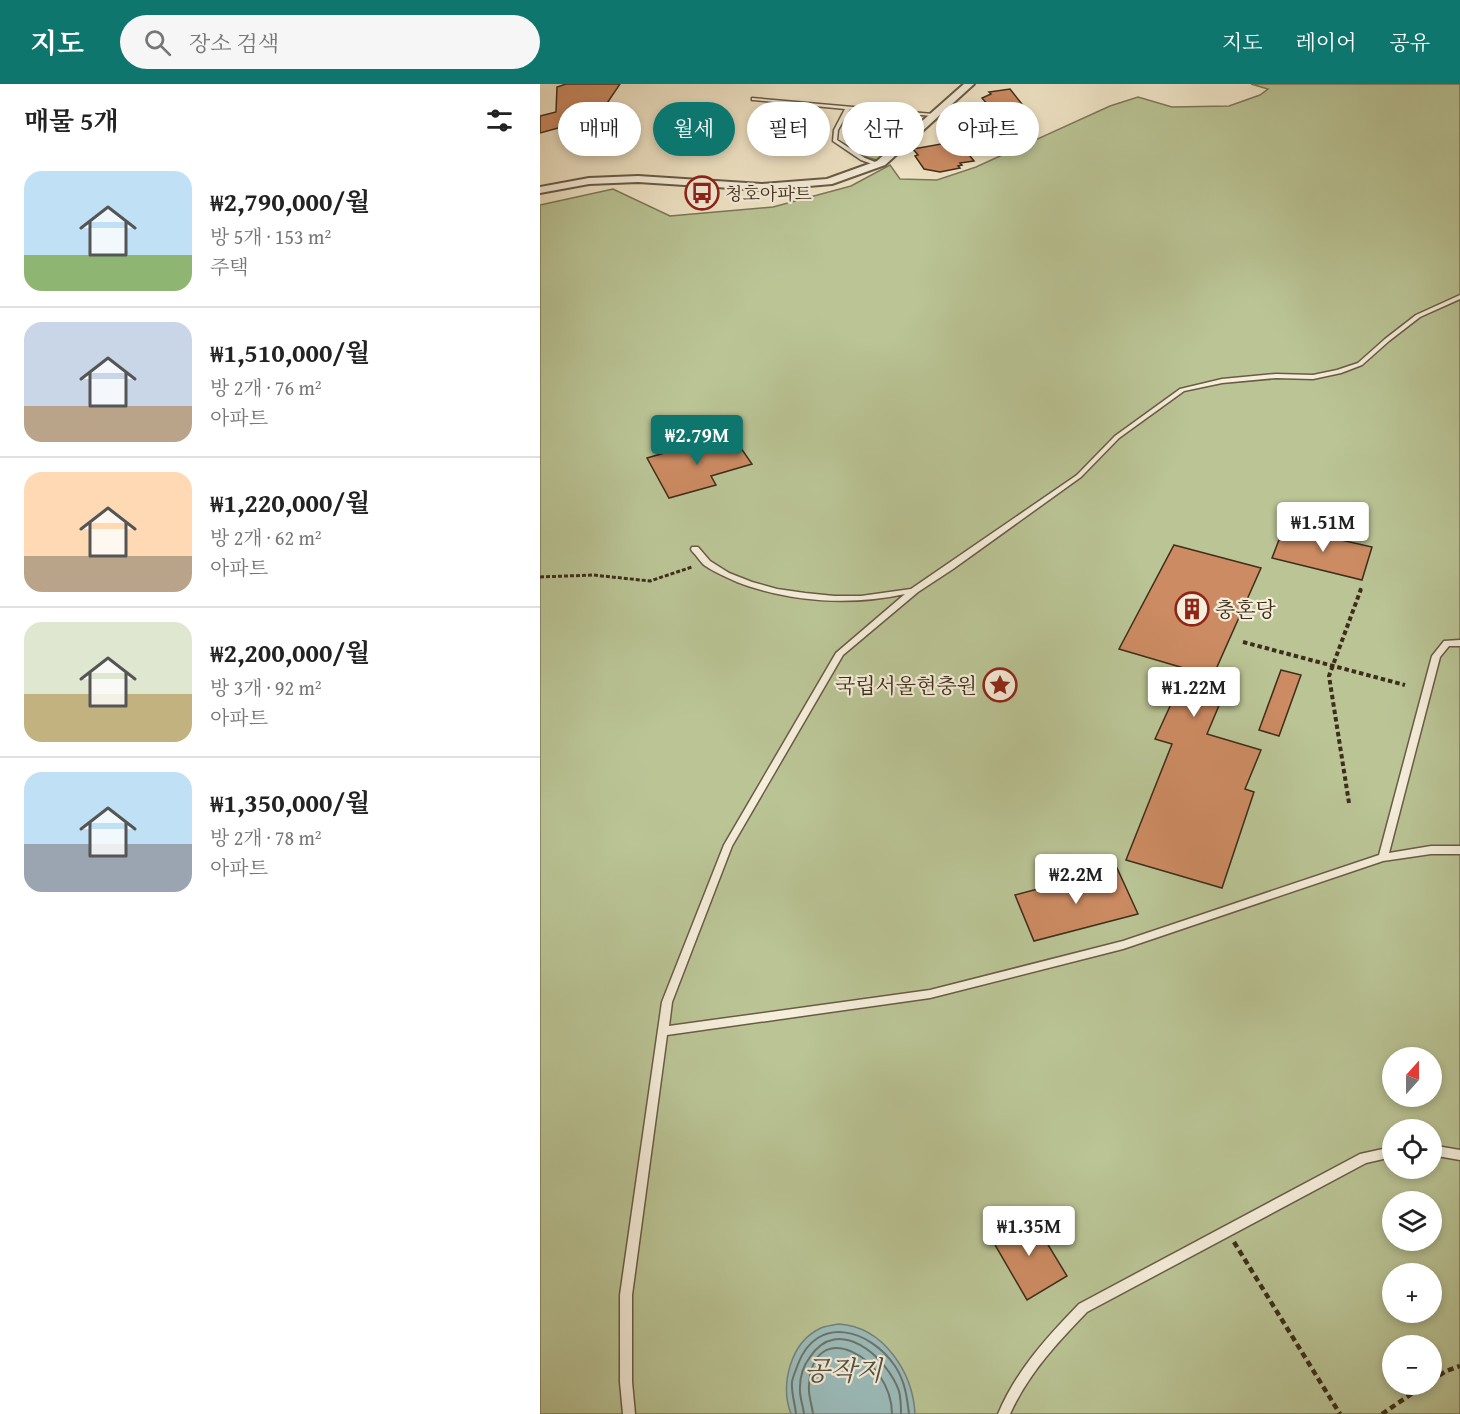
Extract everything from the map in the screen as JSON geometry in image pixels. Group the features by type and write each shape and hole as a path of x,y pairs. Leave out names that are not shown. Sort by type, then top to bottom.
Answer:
{"street":[{"path":"540,190 589,181 638,179 762,187 828,182 880,164 969,84"}],"lane":[{"path":"754,99 842,107"},
{"path":"924,114 933,115"},
{"path":"842,119 836,130 836,141 842,145"},
{"path":"858,156 880,164"},
{"path":"629,1414 626,1295 667,1002 728,845 840,653 915,590 1079,476 1117,437 1182,390 1222,381 1276,376 1313,377 1339,372 1360,364 1418,316 1460,297"},
{"path":"695,549 707,562 754,586 774,591 832,598 887,598 915,590"},
{"path":"1383,857 1436,656 1447,643 1460,643"},
{"path":"664,1030 930,994 1123,945 1383,857 1431,850 1460,850"},
{"path":"1442,1152 1460,1155"},
{"path":"1004,1414 1011,1397 1053,1338 1083,1308 1364,1158 1382,1154"}],"path":[{"path":"540,577 593,575 650,581 707,562"},
{"path":"1349,803 1329,676 1361,588"},
{"path":"1243,642 1405,686"},
{"path":"1227,1231 1341,1414"},
{"path":"1442,1374 1460,1366"},
{"path":"1382,1414 1410,1395"}],"green space":[{"name":"국립서울현충원","path":"1251,84 1460,84 1460,1414 540,1414 540,205 613,189 670,216 773,207 851,186 890,165 900,179 937,180 1000,156 1039,156 1039,138 1110,106 1138,97 1172,107 1229,106 1260,95 1268,89"},
{"path":"865,156 883,156 879,160"}],"water":[{"name":"공작지","path":"839,1324 855,1327 870,1334 893,1355 909,1383 915,1414 791,1414 787,1378 795,1354 810,1335 821,1328"}],"building":[{"path":"566,84 620,84 608,102 558,102 558,128 540,133 540,116 556,112 557,87"},
{"path":"1010,89 1020,102 985,102 982,98 991,94 989,92"},
{"path":"936,145 936,156 970,156 974,161 960,163 962,165 958,166 960,168 940,172 924,169 915,156 924,156 924,147"},
{"path":"734,438 752,464 711,476 716,485 669,498 647,458 699,443 702,448"},
{"path":"1284,527 1372,547 1362,580 1272,558"},
{"path":"1174,545 1261,568 1213,676 1217,677 1215,681 1228,684 1207,734 1261,750 1245,789 1254,792 1222,888 1126,860 1172,744 1155,739 1187,669 1119,649"},
{"path":"1281,670 1301,675 1279,736 1259,730"},
{"path":"1117,868 1138,914 1034,941 1015,895"},
{"path":"1030,1215 1067,1276 1027,1300 991,1238"}],"place":[{"name":"청호아파트","path":"702,193"},
{"name":"충혼당","path":"1192,609"},
{"name":"국립서울현충원","path":"1000,685"}]}
